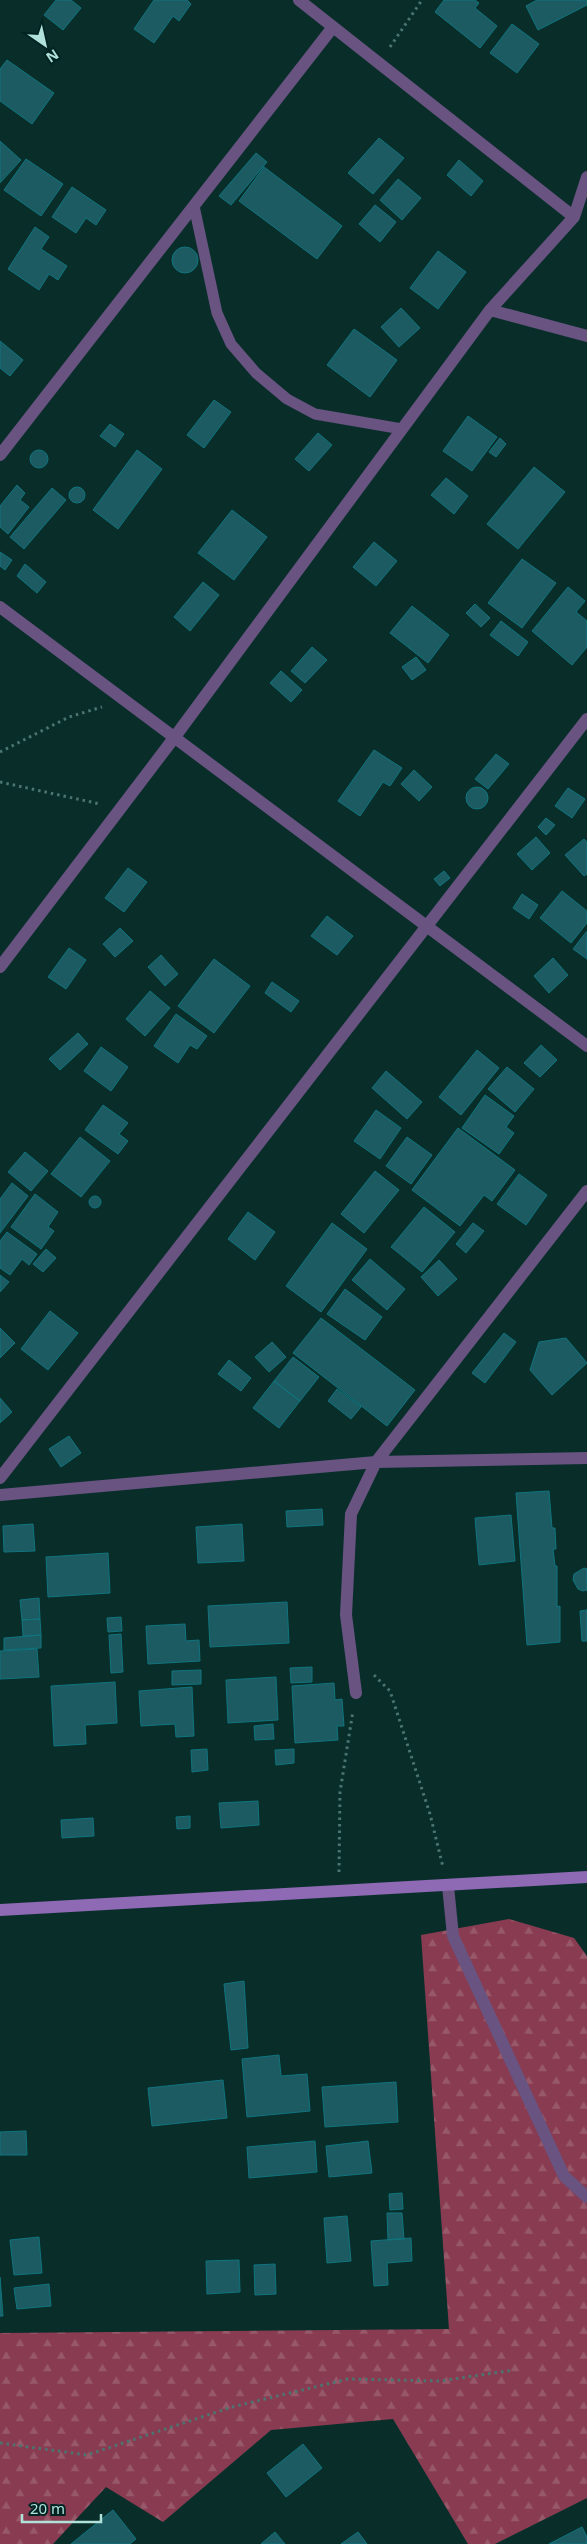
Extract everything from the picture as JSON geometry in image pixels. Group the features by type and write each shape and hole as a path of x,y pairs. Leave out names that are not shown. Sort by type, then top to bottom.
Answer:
{"main road":[{"path":"0,1910 587,1877"}],"street":[{"path":"299,0 574,217"},
{"path":"0,455 333,27"},
{"path":"0,967 174,738 490,310 574,217 587,177"},
{"path":"490,310 587,336"},
{"path":"0,607 587,1046"},
{"path":"0,1478 587,718"},
{"path":"356,1693 346,1615 351,1514 376,1462 587,1191"},
{"path":"0,1496 376,1462 587,1458"},
{"path":"448,1886 453,1936 564,2176 587,2198"}],"lane":[{"path":"194,206 217,313 231,344 256,373 287,399 316,414 402,429"}],"path":[{"path":"378,63 422,0"},
{"path":"0,752 69,717 124,700"},
{"path":"0,782 120,809"},
{"path":"350,1648 390,1691 430,1814 448,1886"},
{"path":"338,1892 340,1792 356,1693"},
{"path":"0,2443 87,2455 232,2407 348,2379 440,2381 514,2370"}],"green space":[{"path":"509,1919 574,1938 587,1956 587,2498 495,2544 468,2544 393,2419 271,2430 163,2522 106,2487 53,2544 0,2544 0,2333 449,2329 421,1935"}],"building":[{"path":"56,0 71,0 81,8 63,30 44,15"},
{"path":"154,0 187,0 191,4 179,21 173,16 154,43 134,29"},
{"path":"444,0 475,0 479,3 475,8 497,26 480,48 435,12"},
{"path":"537,0 587,0 587,5 538,30 526,6"},
{"path":"512,24 539,44 517,73 490,53"},
{"path":"7,60 54,93 32,124 0,101 0,69"},
{"path":"379,138 404,158 373,194 348,173"},
{"path":"0,141 21,160 0,183"},
{"path":"256,153 267,162 231,205 219,196"},
{"path":"26,159 63,184 41,216 4,190"},
{"path":"459,160 483,181 471,196 447,175"},
{"path":"264,167 342,226 317,259 239,201"},
{"path":"398,179 421,198 402,220 380,200"},
{"path":"72,187 106,210 96,225 86,218 76,233 52,217"},
{"path":"375,205 396,222 380,242 359,224"},
{"path":"35,227 49,237 41,249 67,266 58,280 49,274 39,290 8,269"},
{"path":"185,247 194,251 198,260 194,269 185,273 176,269 172,260 176,251"},
{"path":"438,251 466,272 438,309 410,288"},
{"path":"401,308 420,328 399,347 381,327"},
{"path":"354,329 397,360 370,397 327,365"},
{"path":"0,341 23,360 10,376 0,368"},
{"path":"214,400 231,412 204,448 187,435"},
{"path":"468,416 497,437 472,471 443,451"},
{"path":"110,424 124,434 115,447 100,436"},
{"path":"318,433 332,445 309,471 295,459"},
{"path":"500,438 506,444 496,457 489,452"},
{"path":"39,450 45,453 48,459 45,465 39,468 33,465 30,459 33,453"},
{"path":"137,450 162,469 118,529 93,510"},
{"path":"534,467 565,492 518,549 487,524"},
{"path":"446,478 468,496 454,514 431,495"},
{"path":"17,485 25,493 20,500 29,507 8,534 0,527 0,506"},
{"path":"77,487 83,489 85,495 83,501 77,503 71,501 69,495 71,489"},
{"path":"52,488 66,500 24,549 10,537"},
{"path":"232,510 267,537 234,580 198,553"},
{"path":"374,542 397,561 376,586 353,567"},
{"path":"0,552 12,560 5,570 0,566"},
{"path":"522,559 556,583 522,628 488,603"},
{"path":"25,564 46,582 37,593 17,576"},
{"path":"203,582 219,595 190,631 174,617"},
{"path":"568,587 585,601 576,612 587,621 587,647 572,665 532,631"},
{"path":"475,604 490,618 481,627 466,613"},
{"path":"412,606 449,635 428,663 390,633"},
{"path":"501,621 528,642 518,656 490,635"},
{"path":"312,647 327,660 305,683 291,671"},
{"path":"416,657 426,670 412,680 402,667"},
{"path":"281,671 302,690 291,702 270,683"},
{"path":"374,750 402,768 390,786 383,782 360,816 338,801"},
{"path":"496,754 509,764 488,789 475,779"},
{"path":"414,770 432,787 419,801 401,784"},
{"path":"477,787 487,794 488,798 481,808 477,809 467,802 466,798 473,788"},
{"path":"568,788 585,799 572,818 555,806"},
{"path":"546,818 555,825 546,835 538,827"},
{"path":"536,837 550,853 532,870 517,854"},
{"path":"584,839 587,842 587,874 584,876 565,855"},
{"path":"128,868 147,882 124,912 105,898"},
{"path":"444,871 450,878 440,886 434,879"},
{"path":"562,891 587,911 587,923 571,943 540,918"},
{"path":"522,894 538,905 529,919 513,908"},
{"path":"327,916 353,936 337,955 311,936"},
{"path":"120,928 133,941 115,957 103,944"},
{"path":"587,931 587,959 573,949"},
{"path":"69,948 86,960 66,989 48,977"},
{"path":"161,955 178,974 165,986 148,967"},
{"path":"553,958 568,975 549,993 534,976"},
{"path":"214,959 250,986 214,1033 178,1006"},
{"path":"272,982 299,1001 291,1012 265,993"},
{"path":"150,991 170,1008 145,1036 126,1019"},
{"path":"176,1014 207,1036 197,1049 190,1045 178,1063 154,1046"},
{"path":"78,1033 88,1044 60,1070 49,1059"},
{"path":"541,1045 557,1060 540,1077 524,1063"},
{"path":"101,1047 128,1067 111,1091 84,1071"},
{"path":"477,1050 499,1068 461,1115 439,1097"},
{"path":"507,1067 534,1089 515,1112 488,1089"},
{"path":"386,1071 422,1102 407,1119 372,1088"},
{"path":"485,1095 514,1116 506,1127 514,1133 499,1154 462,1128"},
{"path":"103,1105 128,1123 119,1134 128,1141 118,1154 85,1130"},
{"path":"376,1110 401,1128 380,1159 354,1141"},
{"path":"458,1128 515,1170 492,1201 484,1195 460,1226 412,1190"},
{"path":"80,1137 110,1161 81,1197 51,1174"},
{"path":"407,1137 432,1155 411,1184 386,1166"},
{"path":"25,1152 48,1171 31,1191 8,1172"},
{"path":"375,1171 399,1190 364,1233 341,1214"},
{"path":"519,1174 547,1195 526,1225 497,1204"},
{"path":"12,1183 28,1196 0,1233 0,1199"},
{"path":"35,1194 58,1212 48,1227 54,1231 41,1249 11,1227"},
{"path":"95,1196 101,1202 95,1208 89,1202"},
{"path":"424,1207 455,1232 422,1272 391,1247"},
{"path":"248,1212 275,1232 255,1260 228,1239"},
{"path":"332,1223 367,1249 321,1312 286,1286"},
{"path":"473,1223 484,1231 466,1253 456,1244"},
{"path":"7,1232 37,1254 29,1265 22,1259 10,1275 0,1268 0,1241"},
{"path":"46,1249 56,1258 43,1272 33,1264"},
{"path":"370,1259 405,1289 387,1310 352,1280"},
{"path":"439,1260 457,1279 438,1296 421,1277"},
{"path":"0,1275 9,1282 0,1292"},
{"path":"345,1289 382,1317 365,1340 327,1314"},
{"path":"50,1311 78,1333 48,1370 21,1349"},
{"path":"321,1318 415,1390 387,1426 293,1353"},
{"path":"0,1328 15,1343 0,1358"},
{"path":"504,1333 516,1342 485,1383 472,1373"},
{"path":"566,1338 587,1363 552,1395 530,1370 539,1342"},
{"path":"272,1342 286,1357 269,1372 255,1357"},
{"path":"293,1357 319,1377 300,1401 274,1381"},
{"path":"229,1360 251,1378 241,1391 218,1374"},
{"path":"274,1381 300,1401 279,1428 253,1408"},
{"path":"337,1389 361,1407 351,1419 328,1401"},
{"path":"0,1398 12,1412 0,1423"},
{"path":"69,1436 81,1453 61,1467 49,1449"},
{"path":"549,1491 552,1528 555,1528 556,1549 553,1549 555,1566 557,1566 557,1607 560,1606 560,1642 527,1645 516,1493"},
{"path":"322,1509 323,1525 287,1527 286,1511"},
{"path":"511,1515 515,1561 479,1565 475,1518"},
{"path":"33,1524 35,1551 4,1552 3,1526"},
{"path":"242,1524 244,1561 198,1563 196,1527"},
{"path":"108,1553 110,1593 48,1597 46,1557"},
{"path":"584,1568 587,1569 587,1590 583,1591 578,1589 573,1580 574,1574"},
{"path":"39,1598 40,1619 22,1620 20,1600"},
{"path":"287,1602 289,1643 210,1647 208,1606"},
{"path":"587,1610 587,1641 582,1641 580,1611"},
{"path":"121,1617 122,1631 108,1632 107,1618"},
{"path":"40,1619 41,1635 23,1636 22,1620"},
{"path":"185,1624 186,1641 199,1640 200,1661 148,1664 146,1626"},
{"path":"121,1634 123,1672 111,1673 109,1635"},
{"path":"41,1635 41,1648 4,1650 4,1638"},
{"path":"37,1649 39,1677 0,1679 0,1651"},
{"path":"312,1667 312,1682 291,1683 290,1668"},
{"path":"201,1670 201,1684 172,1685 172,1671"},
{"path":"276,1677 278,1720 228,1723 226,1680"},
{"path":"115,1682 117,1723 85,1725 86,1744 54,1746 51,1686"},
{"path":"334,1683 335,1700 342,1699 344,1726 337,1726 338,1740 295,1743 292,1686"},
{"path":"192,1687 194,1736 176,1737 175,1724 141,1726 139,1691"},
{"path":"273,1724 274,1739 255,1740 254,1726"},
{"path":"207,1749 208,1770 192,1772 191,1750"},
{"path":"294,1749 294,1763 276,1765 275,1750"},
{"path":"258,1801 259,1825 221,1828 219,1803"},
{"path":"190,1816 190,1828 177,1829 176,1817"},
{"path":"93,1818 94,1836 62,1838 61,1820"},
{"path":"244,1981 248,2048 231,2050 224,1984"},
{"path":"279,2055 281,2076 307,2074 310,2111 247,2117 242,2059"},
{"path":"223,2080 227,2118 152,2126 148,2088"},
{"path":"396,2082 398,2122 325,2127 322,2087"},
{"path":"26,2131 27,2155 0,2155 0,2132"},
{"path":"315,2141 317,2172 249,2178 247,2147"},
{"path":"368,2141 372,2173 329,2177 326,2146"},
{"path":"402,2193 403,2209 390,2210 389,2194"},
{"path":"387,2213 402,2213 404,2239 388,2240"},
{"path":"347,2216 351,2261 327,2263 324,2218"},
{"path":"39,2237 42,2273 14,2275 10,2240"},
{"path":"411,2238 412,2261 387,2263 388,2285 374,2286 371,2241"},
{"path":"239,2260 240,2292 207,2294 206,2261"},
{"path":"275,2264 276,2294 255,2295 254,2265"},
{"path":"0,2277 3,2316 0,2316"},
{"path":"49,2284 51,2306 17,2309 14,2288"},
{"path":"303,2444 322,2468 286,2497 267,2473"},
{"path":"113,2510 136,2539 130,2544 71,2544"},
{"path":"582,2527 587,2537 587,2544 549,2544"},
{"path":"275,2532 285,2544 261,2544"},
{"path":"358,2532 367,2544 341,2544"}]}
